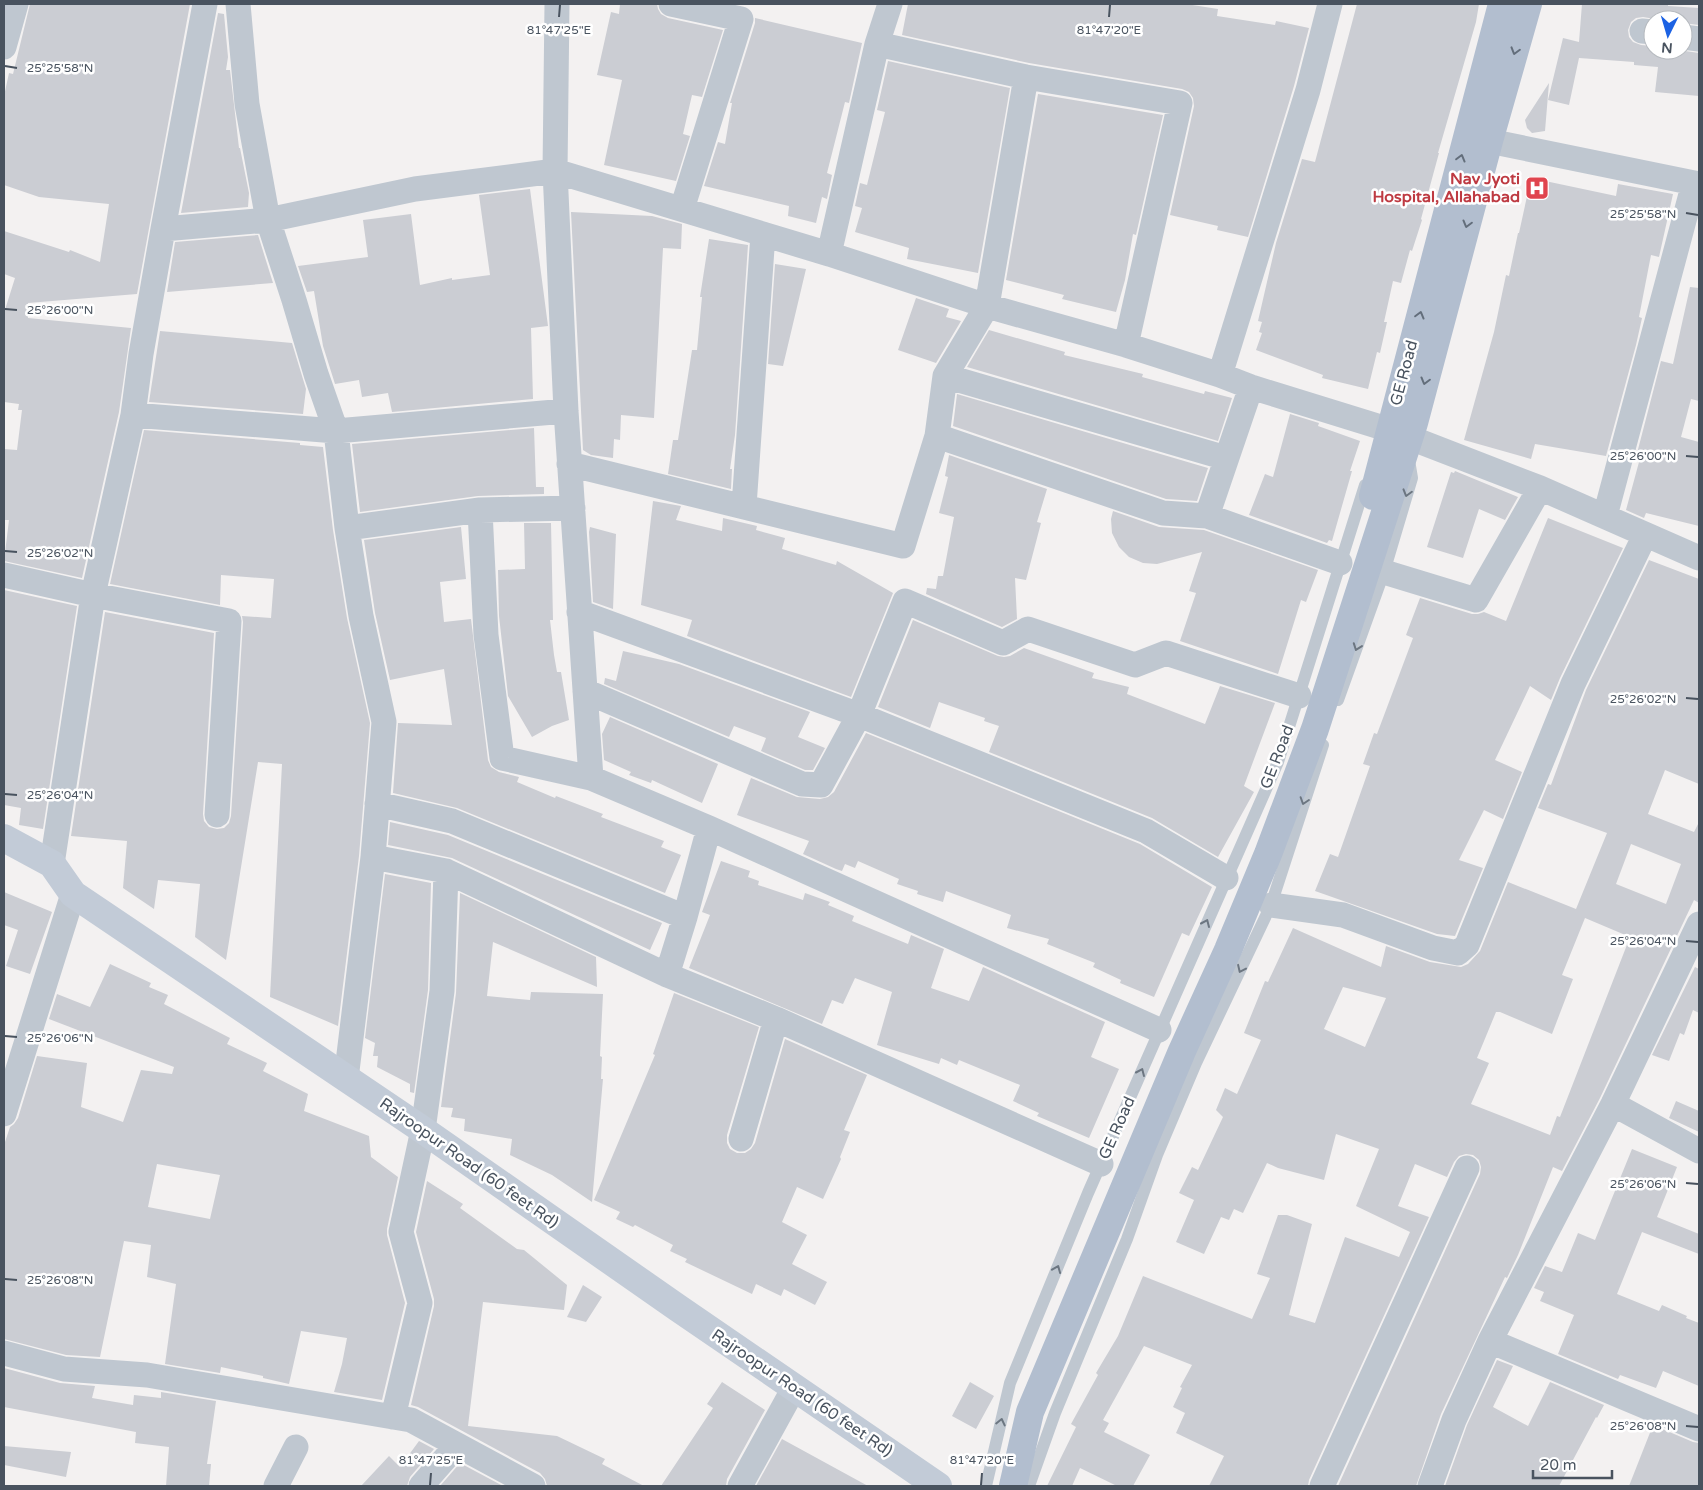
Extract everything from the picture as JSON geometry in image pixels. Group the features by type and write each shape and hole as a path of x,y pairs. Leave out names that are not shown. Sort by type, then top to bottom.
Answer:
{"main road":[{"name":"GE Road","path":"1402,437 1502,4"},
{"name":"GE Road","path":"1402,437 1528,4"},
{"path":"995,1486 1018,1396 1082,1266 1268,854 1315,729 1402,437"},
{"name":"Rajroopur Road (60 feet Rd)","path":"4,838 52,864 73,894 424,1130 938,1486"},
{"path":"1013,1486 1030,1412 1082,1266"}],"street":[{"path":"4,47 16,4"},
{"path":"52,864 93,595 133,415 163,229 205,4"},
{"path":"238,4 246,104 268,220 336,432 347,528 362,616 384,722 373,857 346,1079"},
{"path":"557,4 554,171 569,464 591,778"},
{"path":"671,4 741,19 682,209"},
{"path":"829,254 878,44 890,4"},
{"path":"1220,375 1308,90 1330,4"},
{"path":"878,44 1026,77 1180,103 1126,345"},
{"path":"569,464 903,546 937,436 945,376 987,306 1026,77"},
{"path":"1489,140 1697,184 1605,516"},
{"path":"163,229 268,220 415,189 554,171 829,254 987,306 1126,345 1220,375 1402,437 1540,488 1699,558"},
{"path":"744,506 763,234"},
{"path":"945,376 1226,458"},
{"path":"1208,516 1251,387"},
{"path":"133,415 336,432 566,411"},
{"path":"937,436 1163,513 1208,516 1340,562"},
{"path":"1384,572 1476,600 1540,488"},
{"path":"347,528 480,510 573,508"},
{"path":"480,510 486,635 502,758 591,778 710,828 1159,1030"},
{"path":"1271,905 1343,915 1433,948 1458,952 1467,945 1573,684 1645,535"},
{"path":"4,575 93,595 229,621 217,815"},
{"path":"585,691 802,784 821,785 859,715 905,601 1003,644 1028,629 1135,665 1166,653 1299,696"},
{"path":"579,612 859,715 1146,831 1226,878"},
{"path":"377,804 452,821 685,917"},
{"path":"667,975 710,828"},
{"path":"373,857 446,871 667,975 776,1019 1101,1164"},
{"path":"393,1418 420,1303 401,1232 424,1130 442,991 446,871"},
{"path":"4,1114 73,894"},
{"path":"1430,1486 1454,1420 1490,1341 1613,1104 1692,958 1699,924"},
{"path":"741,1139 776,1019"},
{"path":"1613,1104 1699,1151"},
{"path":"1322,1486 1467,1168"},
{"path":"1490,1341 1699,1430"},
{"path":"4,1353 64,1369 147,1375 411,1420 533,1486"},
{"path":"740,1486 794,1388"},
{"path":"420,1486 456,1445"},
{"path":"276,1486 296,1447"}],"lane":[{"name":"GE Road","path":"986,1486 1010,1383 1101,1164 1278,762 1375,454 1402,437 1412,478 1384,572 1335,708"},
{"path":"1029,1486 1055,1413 1127,1239 1157,1155 1196,1063 1271,905 1326,735"}],"building":[{"path":"30,4 190,4 137,294 28,303 28,318 131,328 119,412 82,578 4,561 9,520 4,520 4,449 17,450 22,410 18,410 19,404 4,402 4,313 15,278 4,274 4,231 69,252 70,250 100,262 109,204 39,197 4,185 4,96 9,73 13,74"},
{"path":"620,4 657,4 661,14 668,18 723,30 702,97 692,95 683,134 690,136 676,181 604,165 622,80 597,75 611,12 619,14"},
{"path":"908,4 1186,4 1218,9 1217,16 1275,25 1276,21 1309,28 1294,86 1248,237 1217,230 1218,226 1170,215 1194,106 1193,98 1189,92 1182,89 1029,63 902,35"},
{"path":"1357,4 1479,4 1476,22 1438,153 1422,220 1412,251 1410,250 1401,283 1393,281 1384,322 1387,322 1380,353 1377,352 1368,389 1322,378 1323,375 1256,350 1262,333 1259,332 1262,322 1258,321 1276,243 1302,159 1315,162"},
{"path":"1582,4 1668,4 1668,6 1699,8 1699,25 1693,24 1693,10 1643,10 1643,17 1636,18 1631,22 1628,30 1629,37 1633,42 1643,45 1643,60 1693,60 1693,52 1699,53 1699,96 1655,92 1658,67 1634,65 1634,62 1579,58 1569,105 1548,100 1563,38 1579,42"},
{"path":"218,13 224,14 228,57 226,70 230,70 239,148 249,193 248,207 181,213"},
{"path":"755,18 862,43 849,103 845,102 827,173 832,175 827,199 822,197 816,223 788,216 789,206 704,186 718,142 725,144 732,103 730,103"},
{"path":"888,61 1010,88 978,273 907,259 909,248 855,232 862,208 855,206 860,183 867,185 885,112 877,110"},
{"path":"1549,83 1545,131 1532,133 1527,128 1525,120"},
{"path":"1038,94 1163,115 1136,235 1133,234 1125,280 1116,312 1062,299 1064,295 1006,280"},
{"path":"1531,178 1616,196 1618,184 1673,194 1659,257 1651,255 1639,317 1642,318 1636,345 1606,456 1535,444 1531,459 1464,440 1494,332 1506,275 1509,276"},
{"path":"530,189 548,326 531,328 533,399 392,412 388,393 362,397 359,380 335,384 323,346 314,291 307,292 298,266 368,257 363,220 411,214 420,285 452,278 452,280 490,275 479,195"},
{"path":"571,212 652,216 682,224 681,249 663,248 654,418 621,415 620,440 614,439 613,458 591,455 583,450"},
{"path":"258,235 273,283 167,292 175,242"},
{"path":"709,239 748,245 735,435 730,469 732,469 731,489 668,474 673,440 678,440 692,350 697,350 702,297 700,297"},
{"path":"775,264 806,269 783,366 768,364"},
{"path":"1690,287 1699,288 1699,401 1691,399 1681,437 1699,442 1699,526 1646,513 1644,518 1626,510 1639,462 1635,461 1661,361 1673,364"},
{"path":"916,298 949,309 946,317 961,321 936,363 898,350"},
{"path":"989,330 1065,352 1064,355 1143,374 1142,377 1204,394 1205,391 1232,398 1218,441 967,367"},
{"path":"160,331 292,343 306,389 303,414 149,402"},
{"path":"957,394 1208,468 1197,501 1166,499 953,426"},
{"path":"1290,414 1319,423 1318,426 1360,441 1350,471 1352,471 1332,541 1329,540 1327,543 1249,515 1265,474 1273,477"},
{"path":"534,428 536,487 544,487 544,494 478,496 360,512 352,444"},
{"path":"144,430 300,443 300,445 323,447 333,530 347,618 370,723 359,856 338,1026 270,997 282,764 258,762 226,960 195,937 200,884 158,880 154,909 123,888 127,841 71,836 105,612 214,633 203,814 204,821 209,827 217,829 224,828 229,823 231,816 242,616 271,618 274,579 221,575 220,605 110,584"},
{"path":"949,455 1047,489 1037,522 1041,523 1026,580 1015,578 1017,619 1002,627 926,594 927,588 936,589 938,576 943,576 954,517 939,513 948,477 945,476"},
{"path":"1455,471 1518,497 1505,520 1479,509 1463,558 1427,547 1451,472 1454,473"},
{"path":"653,501 681,506 676,520 722,531 723,518 757,526 756,530 785,538 782,549 836,565 837,561 893,593 851,697 687,636 692,620 641,605"},
{"path":"1113,511 1159,527 1204,530 1318,570 1306,602 1301,600 1278,674 1180,641 1196,593 1189,591 1202,552 1157,564 1143,563 1129,557 1119,547 1112,533 1111,519"},
{"path":"1548,518 1623,548 1551,700 1530,686 1495,760 1522,772 1503,819 1484,810 1459,860 1483,868 1455,936 1437,934 1315,891 1330,854 1338,857 1370,766 1363,764 1374,733 1377,734 1413,638 1406,635 1420,598 1472,614 1484,612 1506,621"},
{"path":"524,523 551,523 553,620 550,620 557,672 561,672 569,720 552,726 532,737 508,696 499,616 498,570 525,569"},
{"path":"461,527 466,579 440,582 444,622 471,619 488,760 491,767 499,772 519,777 517,782 555,798 556,796 603,814 601,817 664,841 661,847 681,855 665,893 457,808 393,793 398,723 452,725 444,669 390,680 375,613 364,540"},
{"path":"590,527 616,534 613,609 593,602"},
{"path":"1649,560 1699,579 1699,784 1665,770 1648,814 1694,832 1699,822 1699,903 1694,900 1600,1098 1562,1171 1553,1167 1518,1255 1507,1278 1505,1277 1441,1414 1416,1486 1338,1486 1480,1174 1479,1160 1473,1155 1459,1156 1447,1177 1415,1164 1398,1206 1429,1217 1309,1480 1308,1486 1209,1486 1224,1456 1176,1433 1185,1413 1173,1407 1182,1388 1180,1387 1192,1365 1144,1346 1103,1420 1109,1423 1104,1432 1150,1455 1133,1486 1117,1486 1080,1468 1072,1486 1047,1486 1076,1427 1071,1424 1098,1375 1096,1373 1118,1336 1143,1276 1252,1319 1270,1278 1257,1274 1278,1215 1287,1215 1312,1224 1289,1315 1315,1323 1345,1237 1399,1257 1410,1232 1356,1206 1379,1149 1336,1134 1324,1180 1278,1168 1267,1163 1243,1213 1234,1209 1229,1220 1221,1217 1204,1254 1176,1242 1194,1200 1179,1193 1192,1167 1198,1170 1223,1117 1216,1110 1225,1088 1237,1094 1261,1040 1244,1033 1265,981 1268,982 1293,928 1381,967 1386,946 1430,962 1461,967 1468,964 1480,951 1508,882 1576,909 1607,833 1538,808 1548,784 1551,785 1586,690","holes":["1631,844 1681,864 1666,904 1616,884","1585,918 1630,937 1560,1117 1557,1116 1550,1135 1471,1104 1489,1063 1477,1058 1496,1012 1552,1034 1573,979 1562,975","1343,987 1386,998 1365,1047 1324,1029"]},
{"path":"4,590 77,606 43,829 19,825 21,808 4,805"},
{"path":"913,620 998,656 1010,656 1024,648 1094,673 1092,678 1129,687 1127,694 1205,724 1220,686 1275,703 1244,786 1254,792 1218,857 1152,818 989,752 999,726 984,721 985,718 939,702 930,728 878,707"},
{"path":"623,651 679,664 810,712 798,737 825,748 813,770 805,770 761,751 766,738 734,726 729,737 604,684 605,678 616,681"},
{"path":"610,717 718,764 702,803 652,780 651,783 629,775 631,772 604,760 602,734"},
{"path":"866,733 1140,844 1212,887 1189,936 1182,933 1154,997 1120,983 1121,980 1093,967 1095,963 1047,944 1049,939 1007,928 1011,915 946,891 943,902 917,894 918,891 897,884 899,879 858,861 855,868 845,864 842,871 836,869 803,854 809,841 737,815 751,778 797,797 820,799 828,797 834,792"},
{"path":"390,822 448,835 662,923 650,950 452,858 388,845"},
{"path":"721,861 750,871 748,877 759,881 758,885 803,900 805,893 830,902 828,905 854,916 852,921 908,944 911,935 944,949 931,988 969,1001 983,967 1105,1022 1091,1057 1119,1069 1089,1138 1037,1116 1039,1113 1013,1101 1020,1085 959,1060 957,1065 941,1058 939,1064 877,1045 892,992 855,978 843,1004 832,1000 822,1024 689,968 710,915 702,912"},
{"path":"385,874 431,883 428,990 414,1093 410,1092 410,1084 377,1067 378,1056 373,1056 375,1043 365,1038"},
{"path":"4,892 52,912 30,974 6,966 18,930 4,925"},
{"path":"460,893 596,957 597,987 493,942 487,996 530,1000 531,992 603,994 600,1056 602,1057 601,1079 603,1079 592,1202 552,1175 510,1155 512,1139 464,1131 465,1119 451,1117 453,1108 441,1107 456,993"},
{"path":"110,964 151,983 149,987 168,995 164,1004 230,1038 227,1044 267,1063 263,1071 308,1094 304,1111 369,1136 371,1157 398,1177 387,1235 405,1303 382,1400 334,1392 347,1338 301,1331 289,1384 221,1367 220,1373 165,1364 176,1284 147,1277 151,1245 124,1241 100,1357 66,1355 4,1339 4,1145 10,1127 18,1118 37,1056 87,1063 81,1107 123,1122 141,1070 172,1074 174,1067 49,1019 57,994 90,1007","holes":["157,1164 220,1175 210,1219 148,1207"]},
{"path":"1695,967 1699,969 1699,1013 1693,1010 1684,1035 1680,1033 1669,1061 1652,1055"},
{"path":"674,993 759,1027 727,1135 727,1143 730,1149 737,1153 745,1153 755,1143 785,1039 867,1075 844,1130 850,1132 840,1157 841,1159 823,1199 797,1187 782,1222 807,1235 792,1264 827,1282 815,1305 784,1289 781,1296 756,1284 752,1294 685,1262 687,1259 670,1251 673,1245 635,1225 633,1227 616,1219 620,1212 594,1200 655,1055 653,1054"},
{"path":"1676,1101 1699,1111 1699,1132 1669,1118"},
{"path":"1632,1149 1677,1167 1657,1217 1699,1234 1699,1254 1642,1232 1617,1294 1659,1311 1662,1305 1699,1323 1699,1386 1663,1371 1656,1388 1620,1375 1618,1379 1558,1354 1574,1315 1540,1301 1544,1292 1534,1288 1545,1266 1562,1272 1578,1233 1595,1240"},
{"path":"427,1181 463,1204 460,1208 517,1249 524,1250 567,1285 564,1310 483,1302 468,1426 557,1436 605,1459 602,1464 644,1486 547,1486 545,1479 540,1473 411,1405 434,1306 434,1299 416,1232"},
{"path":"583,1285 602,1297 586,1322 567,1317"},
{"path":"1497,1360 1513,1366 1493,1407 1528,1426 1550,1382 1604,1405 1559,1486 1445,1486 1467,1425"},
{"path":"4,1368 60,1383 95,1386 92,1398 133,1405 134,1395 161,1398 161,1392 216,1401 207,1464 211,1464 209,1486 166,1486 169,1447 135,1443 136,1432 4,1407"},
{"path":"722,1382 765,1410 727,1479 726,1486 661,1486 713,1408 707,1404"},
{"path":"970,1382 994,1396 976,1429 952,1416"},
{"path":"1653,1425 1699,1443 1699,1486 1629,1486"},
{"path":"782,1439 868,1486 756,1486"},
{"path":"419,1441 434,1449 410,1477 407,1486 361,1486 389,1456 400,1467"},
{"path":"4,1446 71,1452 66,1477 4,1465"},
{"path":"460,1463 503,1486 440,1486"}],"place":[{"name":"Nav Jyoti Hospital, Allahabad","path":"1537,188"}]}
